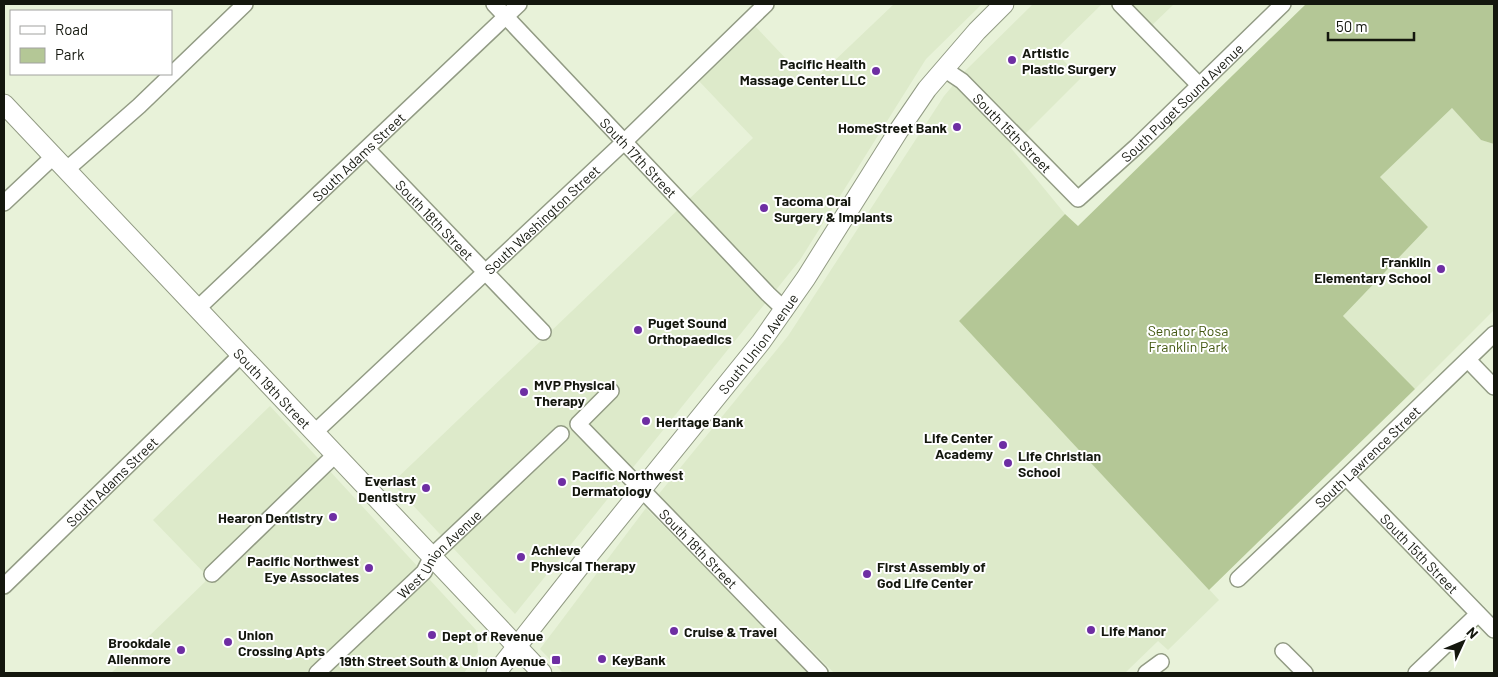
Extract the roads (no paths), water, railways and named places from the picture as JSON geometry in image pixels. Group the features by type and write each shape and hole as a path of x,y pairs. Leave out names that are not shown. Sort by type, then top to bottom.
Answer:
{"main road":[{"name":"South Union Avenue","path":"496,673 761,342 785,310 899,130 944,69 977,31 1004,4"},
{"name":"South 19th Street","path":"4,104 542,673"}],"street":[{"path":"172,74 245,4"},
{"name":"South 17th Street","path":"494,4 785,310"},
{"name":"South Adams Street","path":"197,308 519,4"},
{"name":"South Washington Street","path":"315,432 624,142 766,4"},
{"path":"1120,4 1199,85"},
{"name":"South Puget Sound Avenue","path":"1078,199 1137,146 1283,4"},
{"name":"South 15th Street","path":"944,69 962,81 1078,199"},
{"path":"4,203 138,106 171,75"},
{"name":"South 18th Street","path":"367,149 543,332"},
{"name":"South Lawrence Street","path":"1238,579 1494,334"},
{"name":"South Adams Street","path":"4,586 241,356"},
{"path":"1468,360 1494,387"},
{"name":"South 18th Street","path":"611,391 578,424 820,673"},
{"name":"West Union Avenue","path":"317,673 424,572 432,556 561,434"},
{"path":"212,574 336,454"},
{"name":"South 15th Street","path":"1346,477 1494,630"},
{"path":"1416,673 1478,614"},
{"path":"1283,651 1305,673"},
{"path":"1146,673 1161,662"}],"place":[{"name":"Artistic Plastic Surgery","path":"1012,60"},
{"name":"Pacific Health Massage Center LLC","path":"876,71"},
{"name":"HomeStreet Bank","path":"957,127"},
{"name":"Tacoma Oral Surgery & Implants","path":"764,208"},
{"name":"Franklin Elementary School","path":"1441,269"},
{"name":"Puget Sound Orthopaedics","path":"638,330"},
{"name":"MVP Physical Therapy","path":"524,392"},
{"name":"Heritage Bank","path":"646,421"},
{"name":"Life Center Academy","path":"1003,445"},
{"name":"Life Christian School","path":"1008,463"},
{"name":"Pacific Northwest Dermatology","path":"562,482"},
{"name":"Everlast Dentistry","path":"426,488"},
{"name":"Hearon Dentistry","path":"333,517"},
{"name":"Achieve Physical Therapy","path":"521,557"},
{"name":"Pacific Northwest Eye Associates","path":"369,568"},
{"name":"First Assembly of God Life Center","path":"867,574"},
{"name":"Life Manor","path":"1091,630"},
{"name":"Cruise & Travel","path":"674,631"},
{"name":"Dept of Revenue","path":"432,635"},
{"name":"Union Crossing Apts","path":"228,642"},
{"name":"Brookdale Allenmore","path":"181,650"},
{"name":"KeyBank","path":"602,659"},
{"name":"19th Street South & Union Avenue","path":"556,660"}],"park label":[{"name":"Senator Rosa Franklin Park","path":"1188,338"}]}
